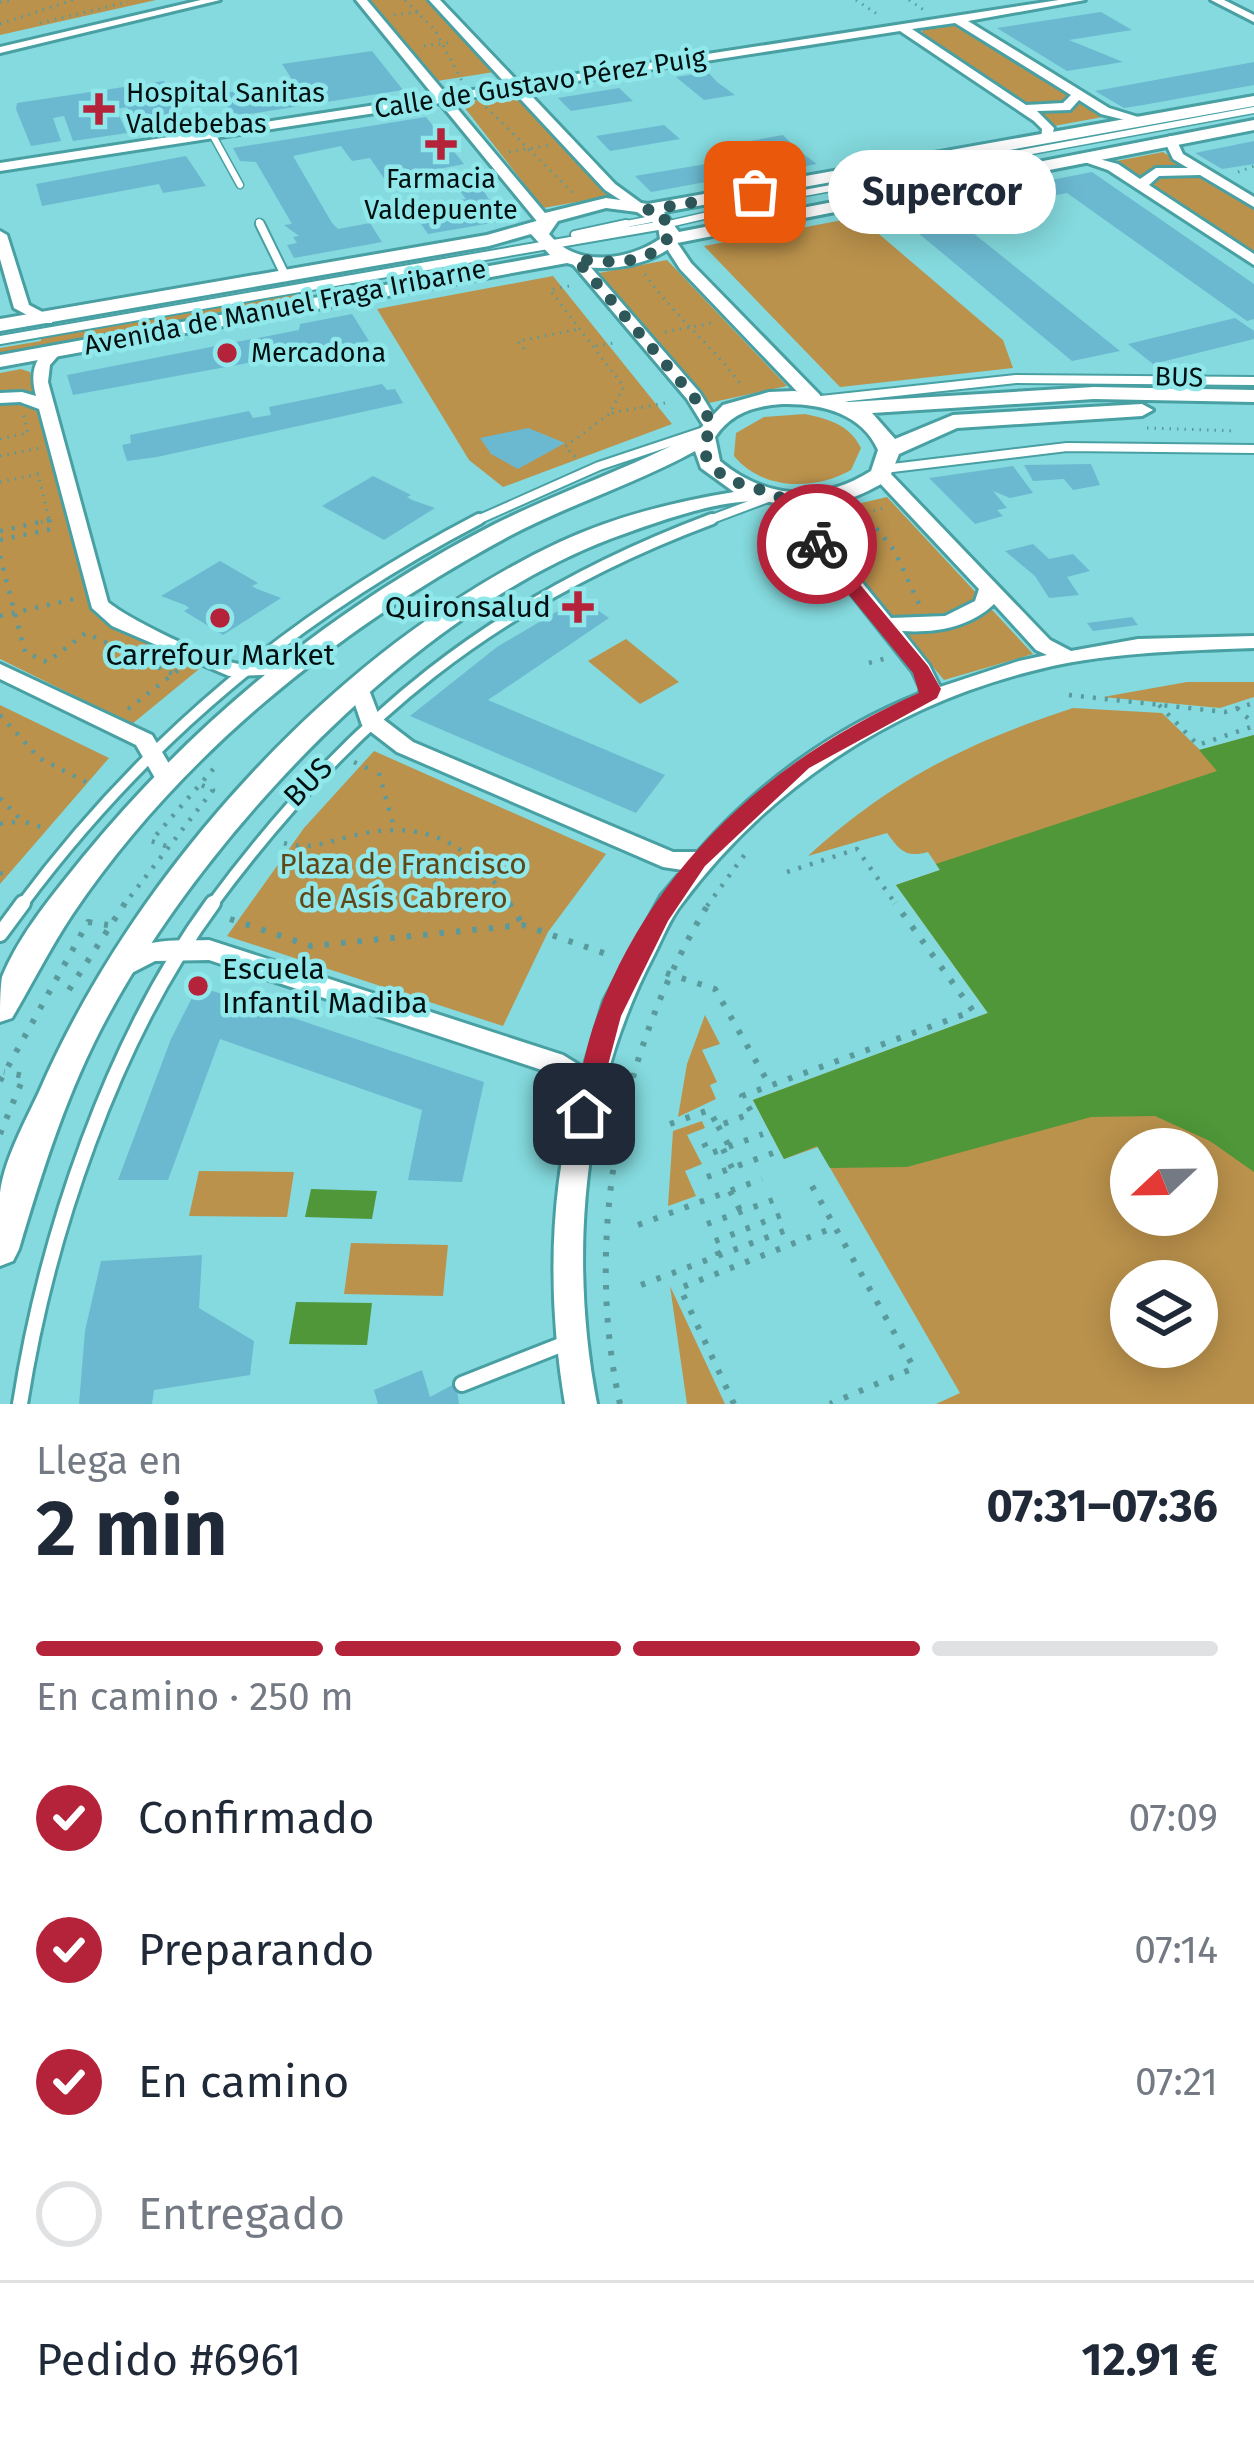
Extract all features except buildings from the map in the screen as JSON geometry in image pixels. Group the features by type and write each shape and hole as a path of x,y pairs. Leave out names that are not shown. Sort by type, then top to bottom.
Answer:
{"street":[{"path":"0,47 183,0"},
{"path":"0,47 215,0"},
{"path":"361,0 444,98 544,230 694,397 707,430 703,450 721,476 772,497 929,681 928,698"},
{"name":"Calle de Gustavo Pérez Puig","path":"0,167 1080,0"},
{"path":"1216,0 1254,19"},
{"path":"432,5 610,187 658,223 685,266 816,400"},
{"path":"957,19 1111,114 1145,121"},
{"path":"901,27 1045,124 1046,138"},
{"path":"1021,106 1066,107 1078,94"},
{"path":"658,223 1046,138 1254,105"},
{"path":"544,230 584,205 658,223 1079,158 1254,125"},
{"path":"1170,140 1173,152 1254,203"},
{"path":"1079,158 1113,167 1254,261"},
{"path":"1140,186 1156,172 1209,175"},
{"name":"Avenida de Manuel Fraga Iribarne","path":"0,361 573,258 631,260 658,223"},
{"name":"Avenida de Manuel Fraga Iribarne","path":"0,325 544,230"},
{"path":"0,235 6,285 23,311 47,320"},
{"path":"55,350 39,371 98,604 119,622 236,670 284,669"},
{"path":"0,1010 70,895 167,779 284,669 410,579 707,430 742,404 778,398 845,407 1094,393 1254,396"},
{"path":"0,398 22,398 46,406"},
{"path":"845,407 876,426 885,464 988,588 1043,645 1066,657"},
{"path":"0,1250 5,1218 88,1027 117,972 226,820 359,687 492,591 582,543 687,502 842,496 953,422 1138,410 1254,414"},
{"path":"882,623 937,624 974,612 988,588"},
{"path":"581,1404 572,1341 571,1200 588,1088 609,1016 634,962 698,861 802,763 856,729 928,698 1066,657 1167,644 1254,642"},
{"path":"0,671 144,740 167,779"},
{"path":"359,687 370,720 406,747 671,861 698,861"},
{"path":"117,972 151,951 183,947 248,959 563,1066 588,1088"}],"lane":[{"path":"544,230 658,223 1254,105"},
{"path":"212,134 240,184"},
{"path":"259,222 286,278"},
{"name":"Avenida de Manuel Fraga Iribarne","path":"0,340 544,230"},
{"name":"BUS","path":"816,400 1016,379 1254,381"},
{"path":"0,934 40,874 152,749 236,670 307,616 452,527 615,458 707,430"},
{"path":"885,464 1067,447 1254,448"},
{"name":"BUS","path":"20,1404 28,1345 62,1215 127,1046 183,947 268,824 420,676 545,591 668,533 772,497"},
{"path":"462,1384 572,1341"}],"path":[{"path":"0,2 14,0"},
{"path":"0,23 73,0"},
{"path":"859,0 884,18 863,22"},
{"path":"394,15 432,5"},
{"path":"418,47 459,41"},
{"path":"509,152 550,146"},
{"path":"646,274 672,313 714,347 742,386"},
{"path":"569,286 550,290 624,387 622,398 607,414 565,447 578,458"},
{"path":"665,332 712,322"},
{"path":"524,350 516,338 580,328"},
{"path":"594,347 614,343"},
{"path":"607,414 665,403"},
{"path":"0,439 28,433 21,405"},
{"path":"0,456 40,448"},
{"path":"0,482 38,474 52,529 0,540"},
{"path":"821,524 890,507"},
{"path":"864,513 894,550 904,581 937,624"},
{"path":"0,531 60,518"},
{"path":"0,556 20,648 46,662 86,633 173,674"},
{"path":"0,616 78,598"},
{"path":"124,713 185,665"},
{"path":"1069,695 1226,712 1254,703"},
{"path":"1159,705 1198,745 1254,725 1237,708"},
{"path":"0,715 23,748 46,768 90,784"},
{"path":"166,846 151,841 226,755"},
{"path":"379,773 393,760"},
{"path":"354,762 379,773"},
{"path":"379,773 393,824"},
{"path":"68,990 108,925 213,790 199,784"},
{"path":"0,799 22,821 47,830"},
{"path":"0,824 22,821"},
{"path":"284,843 302,850 393,824 429,826 468,850 523,926"},
{"path":"620,1404 608,1310 611,1187 633,1060 667,973 721,883 757,839"},
{"path":"718,1126 752,1113 742,1096 973,1011 856,849 787,872"},
{"path":"0,873 9,876"},
{"path":"230,920 310,946 523,926 715,989 770,1086"},
{"path":"2,1077 88,922 108,925"},
{"path":"0,1134 24,1076 2,1077"},
{"path":"670,1124 709,1110 726,1148 741,1212"},
{"path":"704,1143 709,1154 763,1134"},
{"path":"707,1177 773,1153"},
{"path":"638,1225 762,1179"},
{"path":"812,1186 914,1368 830,1404"},
{"path":"707,1224 773,1200"},
{"path":"719,1256 713,1242 782,1215"},
{"path":"724,1218 733,1234"},
{"path":"734,1404 680,1288 836,1227"},
{"path":"641,1285 788,1229"},
{"path":"697,1263 705,1279"}],"green space":[{"path":"0,0 156,0 0,35"},
{"path":"368,0 427,0 494,72 437,81"},
{"path":"953,25 967,28 1108,116 1054,126 919,36 923,30"},
{"path":"518,97 611,196 543,208 461,103"},
{"path":"1163,152 1254,209 1254,258 1111,162"},
{"path":"859,217 1003,340 1013,368 840,387 704,246"},
{"path":"667,260 787,386 709,403 599,273"},
{"path":"553,276 672,424 503,487 469,460 377,309"},
{"path":"298,293 294,298 0,354 0,348 41,341 41,337"},
{"path":"30,372 92,606 103,620 204,665 132,724 0,659 0,373"},
{"path":"805,414 838,424 856,440 861,448 851,470 821,481 789,484 759,475 734,456 736,433 764,417"},
{"path":"887,497 1033,654 944,680 806,516"},
{"path":"626,639 679,682 640,704 588,661"},
{"path":"1187,682 1254,682 1254,697 1220,708 1103,697"},
{"path":"0,705 109,758 0,884"},
{"path":"1073,708 1162,713 1200,750 1254,735 1254,1404 936,1404 960,1393 818,1147 784,1159 753,1100 988,1013 896,885 940,870 928,852 904,852 887,833 808,856 870,806 964,750"},
{"name":"Plaza de Francisco de Asís Cabrero","path":"374,751 606,854 548,932 503,1026 227,936 304,828"},
{"path":"705,1015 720,1044 702,1050 717,1082 710,1085 716,1099 678,1117 687,1064"},
{"path":"702,1121 705,1128 687,1135 702,1164 685,1171 696,1196 668,1206 673,1131"},
{"path":"199,1171 294,1172 287,1217 189,1216"},
{"path":"351,1243 448,1245 443,1296 344,1294"},
{"path":"670,1286 725,1404 687,1404"}],"shaded area":[{"path":"1254,735 1254,1172 1218,1147 1218,1128 1181,1128 1155,1116 1091,1117 907,1167 830,1168 817,1146 784,1159 753,1100 988,1013 896,885 940,870 936,864 1217,771 1199,750"},
{"path":"311,1189 377,1191 372,1219 305,1217"},
{"path":"296,1302 372,1303 367,1345 289,1344"}],"way so far":[{"path":"755,192 647,210 665,220 670,234 664,246 648,255 620,261 576,259 704,409 711,424 703,450 709,463 738,486 784,499 817,544"}],"place":[{"name":"Hospital Sanitas Valdebebas","path":"99,109"},
{"name":"Farmacia Valdepuente","path":"441,144"},
{"name":"Supercor","path":"755,192"},
{"name":"Mercadona","path":"227,353"},
{"name":"Quironsalud","path":"578,607"},
{"name":"Carrefour Market","path":"220,618"},
{"name":"Escuela Infantil Madiba","path":"198,986"}],"route":[{"path":"584,1114 609,1016 660,916 698,861 802,763 856,729 928,698 931,689 922,670 817,544"}]}
